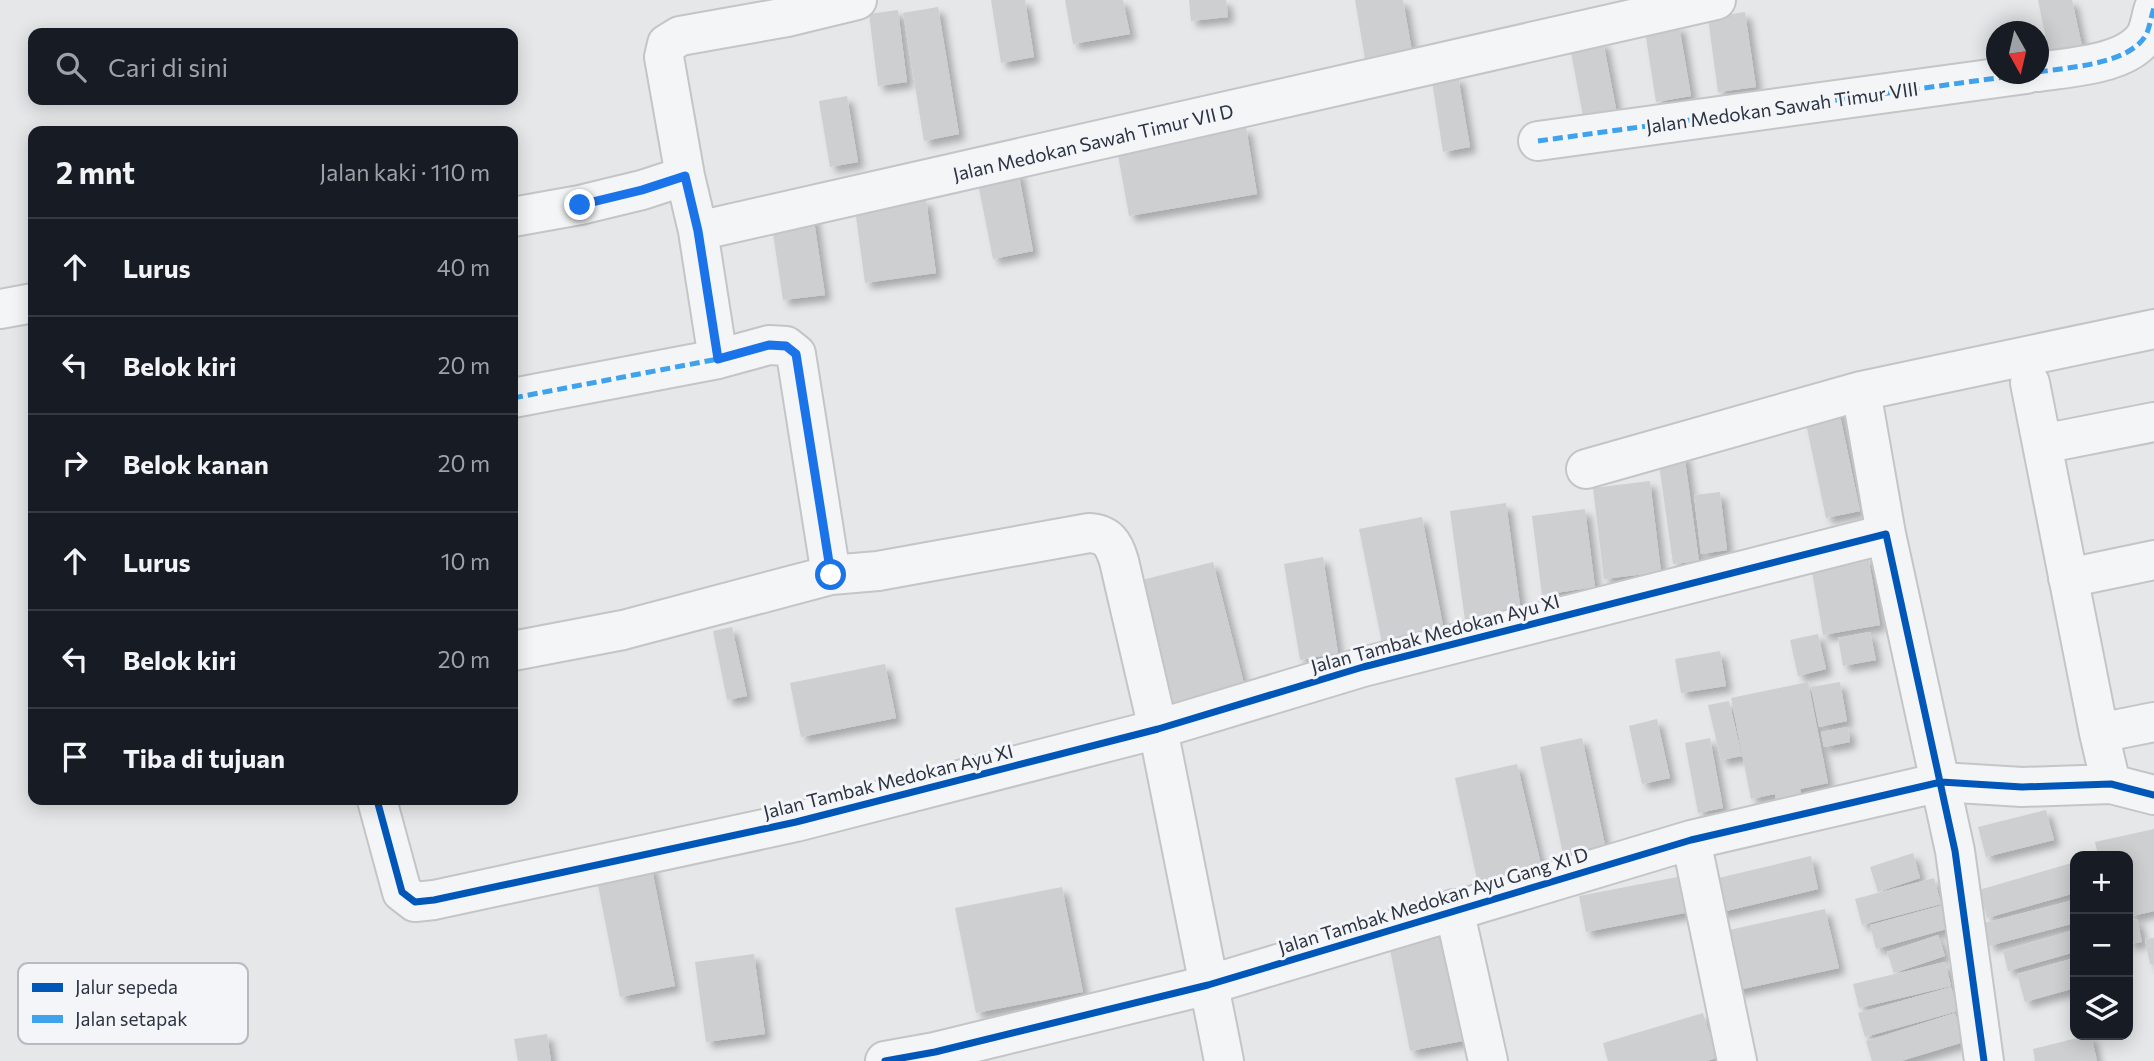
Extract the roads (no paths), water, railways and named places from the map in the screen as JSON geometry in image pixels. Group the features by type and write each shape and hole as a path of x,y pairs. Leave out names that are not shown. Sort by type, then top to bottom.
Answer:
{"street":[{"path":"718,359 698,231 685,176 664,57 667,44 680,36 788,18 856,0"},
{"name":"Jalan Medokan Sawah Timur VII D","path":"698,231 1716,0"},
{"path":"2049,70 2107,60 2127,51 2146,34 2154,4"},
{"name":"Jalan Medokan Sawah Timur VIII","path":"1538,141 1986,79"},
{"path":"518,216 630,193 685,176"},
{"path":"0,309 28,304"},
{"path":"1586,469 1861,390 2154,329"},
{"path":"518,397 718,359 769,345 786,346 796,354 831,575"},
{"path":"2030,383 2111,784"},
{"path":"1861,390 1886,534 1955,851 1984,1061"},
{"path":"2042,444 2154,422"},
{"path":"518,650 623,630 831,575 878,571 1088,533 1099,533 1109,538 1115,548 1158,729 1224,1061"},
{"name":"Jalan Tambak Medokan Ayu XI","path":"378,805 402,892 415,902 434,900 796,822 1158,729 1363,667 1886,534"},
{"path":"2068,578 2154,560"},
{"path":"2099,733 2154,722"},
{"name":"Jalan Tambak Medokan Ayu Gang XI D","path":"885,1061 936,1057 1208,985 1690,840 1941,782 2022,787 2111,784 2154,795"},
{"path":"1690,840 1737,1061"},
{"path":"1454,909 1488,1061"}]}
